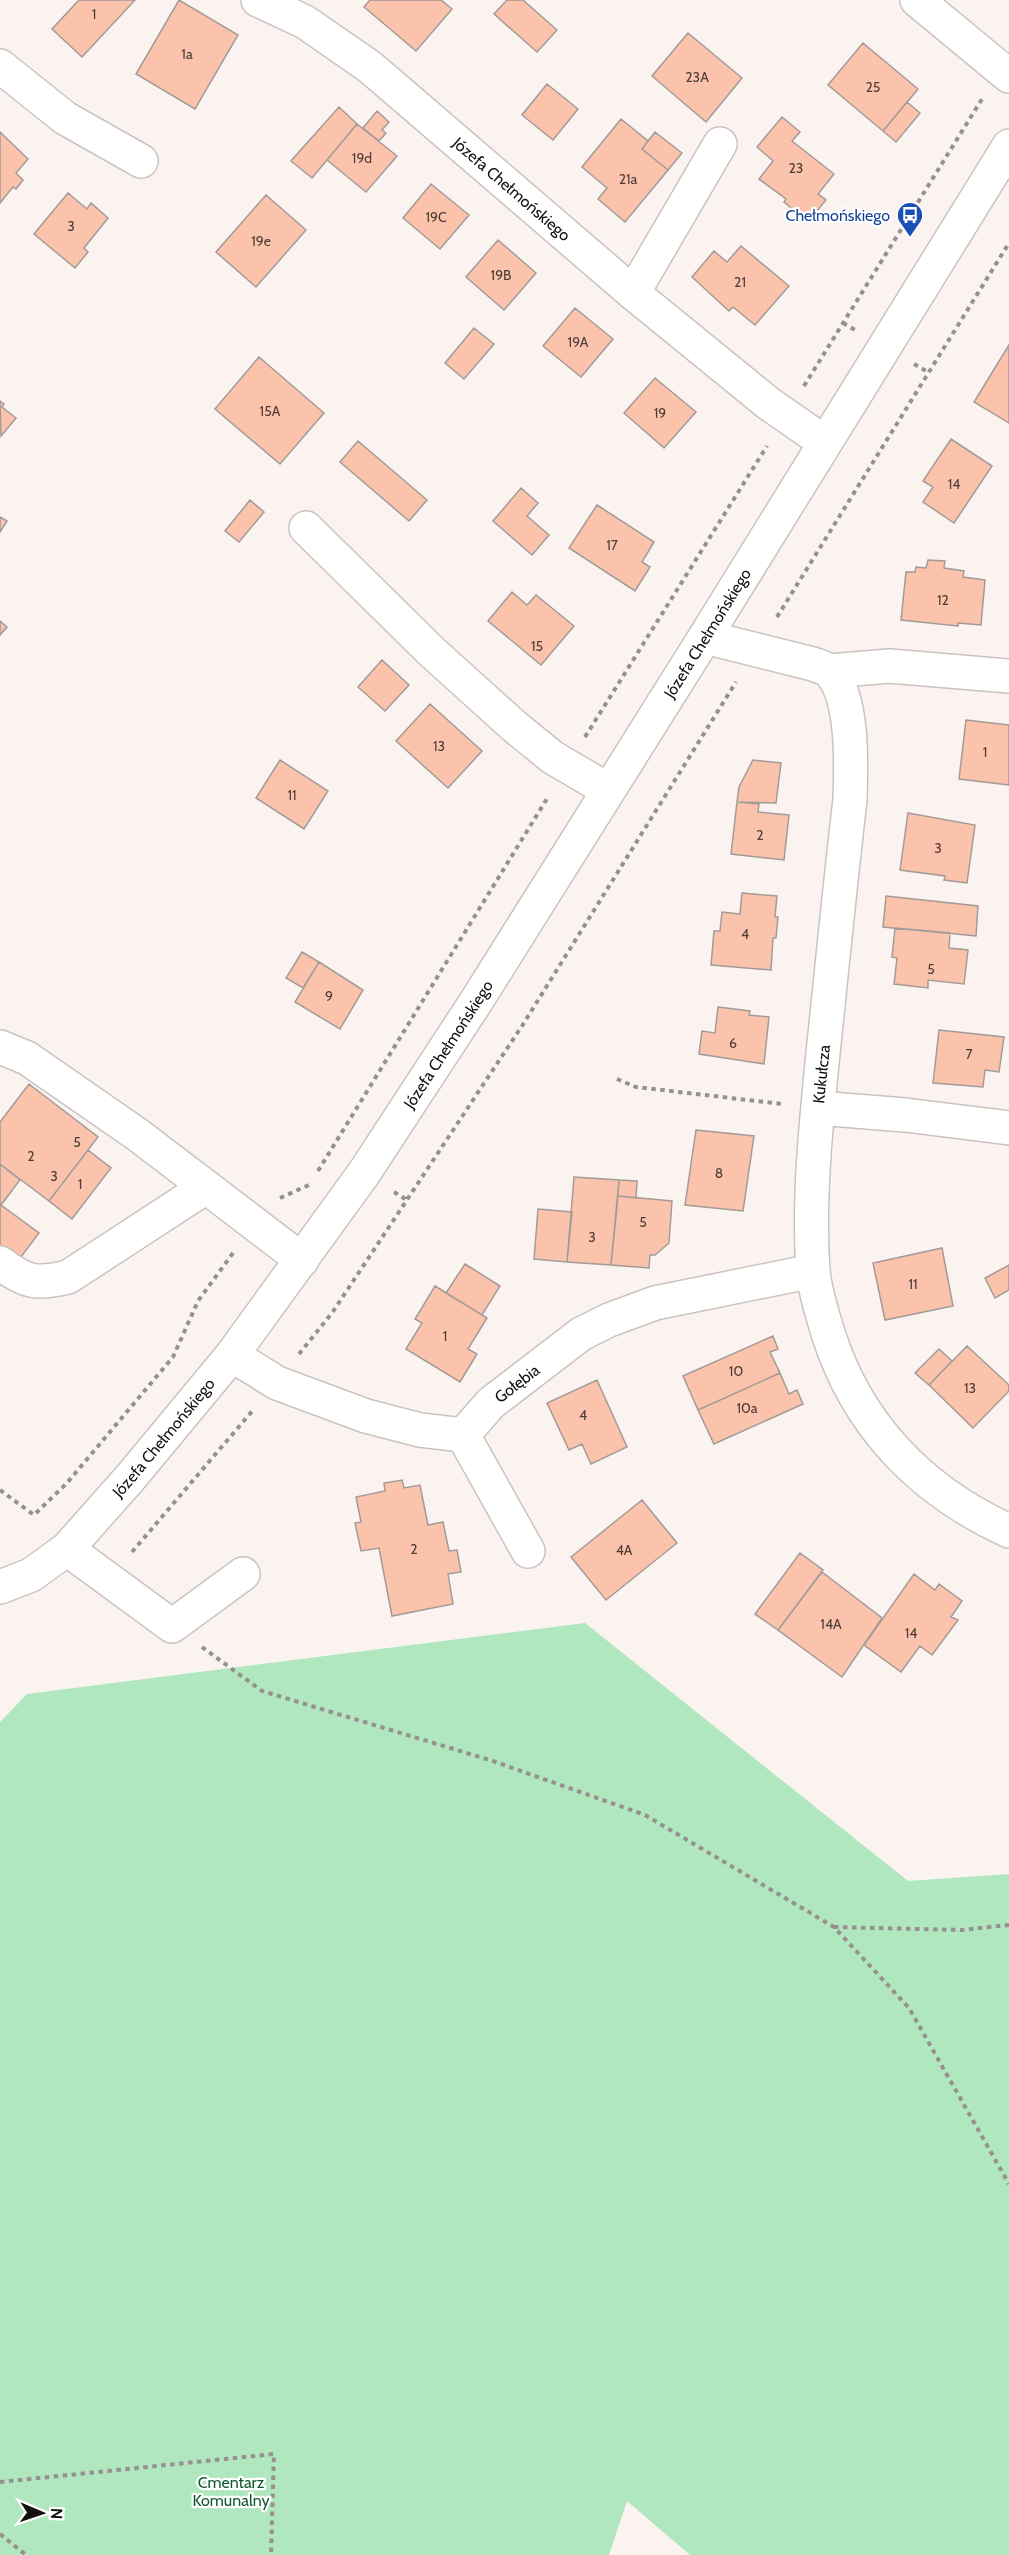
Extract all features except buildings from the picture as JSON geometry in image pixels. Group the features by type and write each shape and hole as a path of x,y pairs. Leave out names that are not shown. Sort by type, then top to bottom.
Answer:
{"street":[{"name":"Józefa Chełmońskiego","path":"258,0 305,22 370,67 633,293 768,403 824,442"},
{"path":"917,0 1009,76"},
{"path":"0,66 65,118 141,161"},
{"path":"633,293 720,144"},
{"name":"Józefa Chełmońskiego","path":"0,1587 31,1575 67,1549 137,1470 232,1355 364,1173 705,637 1009,146"},
{"path":"306,528 432,652 514,726 552,757 608,790"},
{"path":"705,637 813,664 829,671 890,666 1009,676"},
{"name":"Kukułcza","path":"829,671 842,694 851,742 850,800 813,1173 813,1271 819,1305 836,1358 852,1393 893,1449 927,1481 956,1502 1009,1531"},
{"path":"0,1047 36,1065 138,1135 302,1260"},
{"path":"818,1108 905,1115 1009,1128"},
{"path":"0,1263 22,1280 44,1283 68,1277 206,1187"},
{"name":"Gołębia","path":"463,1435 491,1403 581,1334 609,1320 655,1303 813,1271"},
{"path":"232,1355 277,1383 366,1416 420,1430 463,1435 528,1551"},
{"path":"67,1549 172,1626 243,1574"}],"path":[{"path":"108,1580 277,1383 332,1313 522,1026 1009,243"},
{"path":"617,1079 636,1087 818,1108"},
{"path":"0,1490 34,1515 67,1484 97,1449"},
{"path":"172,1626 262,1690 493,1761 645,1815 834,1927 909,2008 1009,2184"},
{"path":"834,1927 961,1930 1009,1925"},
{"path":"0,2482 274,2454 271,2555"},
{"path":"0,2534 26,2555"}],"green space":[{"name":"Cmentarz Komunalny","path":"585,1623 908,1881 1009,1874 1009,2555 690,2555 627,2501 609,2555 0,2555 0,1722 27,1694"}],"place":[{"name":"Chełmońskiego","path":"910,238"}]}
